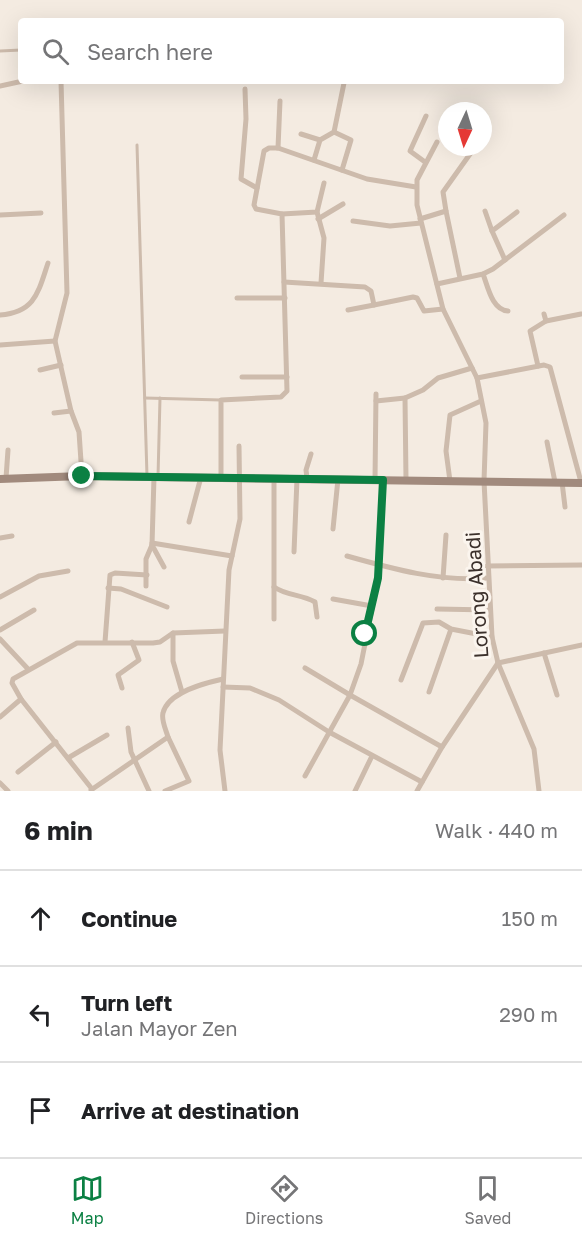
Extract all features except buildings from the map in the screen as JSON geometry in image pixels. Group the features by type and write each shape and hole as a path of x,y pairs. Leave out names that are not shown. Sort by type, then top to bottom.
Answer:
{"street":[{"path":"0,86 18,82"},
{"path":"61,84 67,293 55,341 71,411 79,432 82,476"},
{"path":"314,160 320,140 334,132 344,84"},
{"path":"245,89 246,118 241,179 257,188"},
{"path":"278,148 280,101"},
{"path":"425,162 410,151 426,116"},
{"path":"334,132 350,139 342,170"},
{"path":"301,134 320,140"},
{"path":"317,212 282,214 255,208 264,151 269,148 278,148 367,179 416,187 425,162 437,142"},
{"path":"460,278 443,192 469,156"},
{"path":"321,283 324,238 317,212 324,183"},
{"name":"Lorong Abadi","path":"416,187 421,221 443,309 477,378 486,423 484,481 487,566 492,637 498,663 442,747 419,790"},
{"path":"318,219 343,204"},
{"path":"485,210 505,260"},
{"path":"353,221 390,226 421,221 446,211"},
{"path":"492,231 517,212"},
{"path":"0,215 41,213"},
{"path":"221,477 221,400 284,397 287,391 282,214"},
{"path":"437,284 483,274 564,215"},
{"path":"0,315 16,314 26,309 35,298 48,263"},
{"path":"483,274 496,306 502,311 508,311"},
{"path":"284,282 365,287 371,291 374,305"},
{"path":"348,310 413,297 417,298 424,311 443,309"},
{"path":"237,298 285,298"},
{"path":"544,314 546,321"},
{"path":"538,366 530,332 546,321 581,314"},
{"path":"0,345 55,341"},
{"path":"40,369 61,365"},
{"path":"8,450 3,478 221,477 582,483 552,370 547,365 477,378"},
{"path":"376,401 405,398 423,390 438,378 472,368"},
{"path":"243,377 287,377"},
{"path":"305,776 350,695 361,664 372,606 379,563 376,394"},
{"path":"405,398 406,480"},
{"path":"450,481 446,451 450,415 482,401"},
{"path":"54,413 71,411"},
{"path":"547,442 565,507"},
{"path":"225,791 220,750 225,631 232,556 240,519 240,446"},
{"path":"308,478 306,470 311,454"},
{"path":"146,586 146,559 152,544 153,477"},
{"path":"189,522 201,477"},
{"path":"274,478 274,619"},
{"path":"294,552 297,478"},
{"path":"333,529 338,479"},
{"path":"442,578 446,535"},
{"path":"0,538 12,536"},
{"path":"152,544 232,556"},
{"path":"152,544 164,567"},
{"path":"347,555 442,578 459,580 488,578"},
{"path":"487,566 582,565"},
{"path":"0,597 39,576 68,571"},
{"path":"105,642 108,588 112,573 147,575"},
{"path":"274,587 283,594 299,595 315,602 317,617"},
{"path":"108,588 121,589 167,607"},
{"path":"333,599 372,606"},
{"path":"437,609 490,610"},
{"path":"0,630 34,610"},
{"path":"400,680 423,623 439,622 451,629 492,637"},
{"path":"429,692 451,629"},
{"path":"168,737 91,790 21,699 13,685 13,680 28,669 77,643 160,642 173,633 225,631"},
{"path":"173,633 173,661 182,692"},
{"path":"0,639 28,669"},
{"path":"122,688 120,673 139,660 132,642"},
{"path":"539,791 534,749 498,663 582,646"},
{"path":"544,653 557,695"},
{"path":"305,668 442,747"},
{"path":"165,791 189,782 168,737 162,716 164,710 182,692 224,679"},
{"path":"223,687 250,688 279,700 329,732 422,782"},
{"path":"0,717 21,699"},
{"path":"128,728 134,761 148,791"},
{"path":"68,758 107,735"},
{"path":"18,772 56,742"},
{"path":"355,791 372,756"},
{"path":"0,783 8,791"}],"lane":[{"path":"0,51 18,50"},
{"path":"137,145 145,398 153,477"},
{"path":"145,398 221,400"},
{"path":"153,477 160,398"}],"route":[{"path":"82,476 383,480 378,578 365,634"}]}
